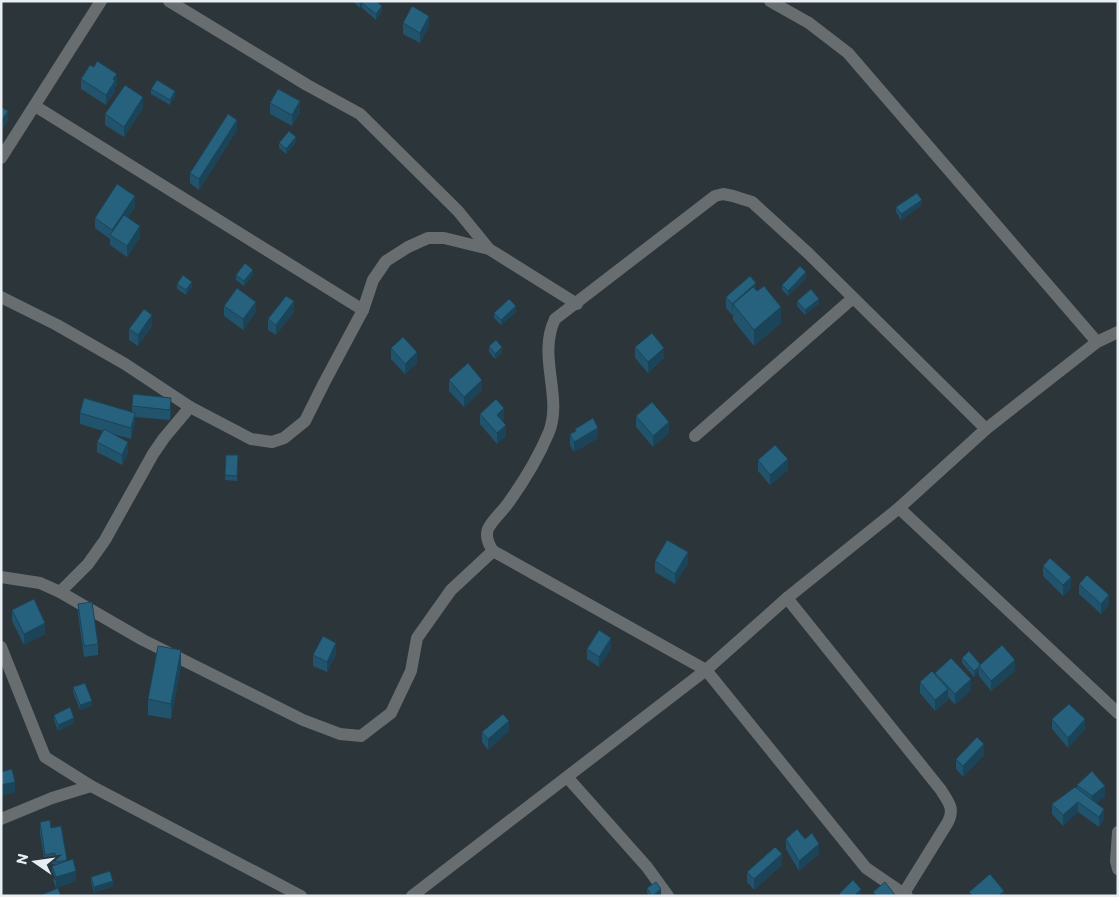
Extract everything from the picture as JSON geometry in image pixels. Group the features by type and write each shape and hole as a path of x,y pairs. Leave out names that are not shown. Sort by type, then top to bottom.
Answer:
{"street":[{"path":"1,158 101,1"},
{"path":"169,1 299,80 360,114 458,211 489,249"},
{"path":"770,1 809,23 848,53 1097,342"},
{"path":"35,106 363,310"},
{"path":"787,598 941,790 952,809 948,822 905,894 866,868 706,670 493,551 488,542 487,530 525,477 549,432 553,416 548,346 549,331 555,319 577,304 715,196 723,194 734,196 752,202 809,254 986,429"},
{"path":"1,297 56,325 125,364 190,407 251,438 272,442 284,438 305,421 363,310 373,280 386,261 408,246 428,238 444,238 489,249 577,304"},
{"path":"695,436 854,298"},
{"path":"412,896 706,670 787,598 899,508 986,429 1097,342 1118,332"},
{"path":"60,592 88,564 105,540 153,454 190,407"},
{"path":"899,508 1118,713"},
{"path":"1,577 40,583 60,592 143,640 303,720 340,734 361,736 391,713 411,671 417,638 451,590 493,551"},
{"path":"1,647 45,757 91,786 301,896"},
{"path":"567,777 647,867 668,896"},
{"path":"1,819 52,798 91,786"},
{"path":"1118,832 1116,861 1118,869"}],"building":[{"path":"363,1 376,1 382,6 376,14 362,3"},
{"path":"412,6 429,16 420,33 403,23"},
{"path":"97,61 117,74 106,95 81,79 90,65 94,67"},
{"path":"157,80 175,91 170,100 151,89"},
{"path":"125,85 143,97 124,127 105,114"},
{"path":"278,89 300,101 292,115 270,103"},
{"path":"1,107 8,111 1,121"},
{"path":"228,114 237,120 199,179 190,173"},
{"path":"289,131 296,137 286,149 279,143"},
{"path":"117,184 135,196 112,230 95,218"},
{"path":"917,193 922,200 901,214 896,207"},
{"path":"124,215 140,226 127,246 110,235"},
{"path":"245,263 253,270 244,281 236,275"},
{"path":"800,266 806,272 788,291 782,285"},
{"path":"183,275 192,282 186,290 177,284"},
{"path":"750,276 756,283 732,304 726,297"},
{"path":"764,286 781,307 754,330 733,304 753,287 757,291"},
{"path":"237,288 256,302 243,319 224,306"},
{"path":"811,289 819,299 805,310 797,301"},
{"path":"286,296 294,301 276,325 268,319"},
{"path":"509,299 516,306 501,320 494,313"},
{"path":"144,309 152,315 138,335 129,329"},
{"path":"652,333 664,348 648,362 635,347"},
{"path":"403,337 417,352 405,364 391,348"},
{"path":"496,340 502,347 495,354 489,346"},
{"path":"468,363 482,380 464,397 449,380"},
{"path":"133,394 171,398 170,410 132,406"},
{"path":"84,398 135,413 131,428 80,413"},
{"path":"496,399 504,408 497,415 506,425 497,433 480,414"},
{"path":"652,402 669,422 653,436 636,416"},
{"path":"593,418 598,428 574,442 570,434"},
{"path":"104,429 128,442 122,455 97,442"},
{"path":"775,445 788,459 770,475 758,460"},
{"path":"226,455 238,455 237,476 225,475"},
{"path":"667,540 688,552 675,574 655,561"},
{"path":"1050,558 1071,577 1063,585 1043,566"},
{"path":"1087,575 1109,595 1101,604 1079,584"},
{"path":"34,599 45,623 24,634 12,610"},
{"path":"92,602 98,644 84,646 78,604"},
{"path":"599,630 611,638 599,657 587,649"},
{"path":"323,636 336,643 327,662 313,655"},
{"path":"1002,645 1015,660 991,681 979,666"},
{"path":"158,646 181,650 171,704 148,699"},
{"path":"969,651 980,664 974,671 962,658"},
{"path":"951,658 971,679 955,694 935,673"},
{"path":"932,671 948,689 935,700 920,682"},
{"path":"85,683 92,701 80,705 73,687"},
{"path":"1069,704 1085,719 1068,738 1052,719"},
{"path":"70,707 74,718 58,725 54,715"},
{"path":"503,714 509,721 488,739 482,732"},
{"path":"977,737 984,744 963,766 956,759"},
{"path":"12,769 15,782 1,785 1,772"},
{"path":"1092,771 1105,786 1092,796 1077,785"},
{"path":"1075,787 1104,809 1099,817 1078,802 1063,815 1052,804"},
{"path":"50,820 51,828 61,826 67,860 56,862 55,853 45,855 40,822"},
{"path":"797,829 805,839 812,833 819,844 799,861 786,839"},
{"path":"775,847 782,854 754,879 747,872"},
{"path":"73,859 76,871 56,877 52,866"},
{"path":"110,871 113,881 94,887 91,877"},
{"path":"990,874 1004,891 998,896 973,896 969,892"},
{"path":"853,880 861,889 854,896 841,896 839,894"},
{"path":"656,882 661,889 652,896 647,888"},
{"path":"885,882 895,895 876,896 873,892"},
{"path":"58,888 61,896 39,896"}]}
